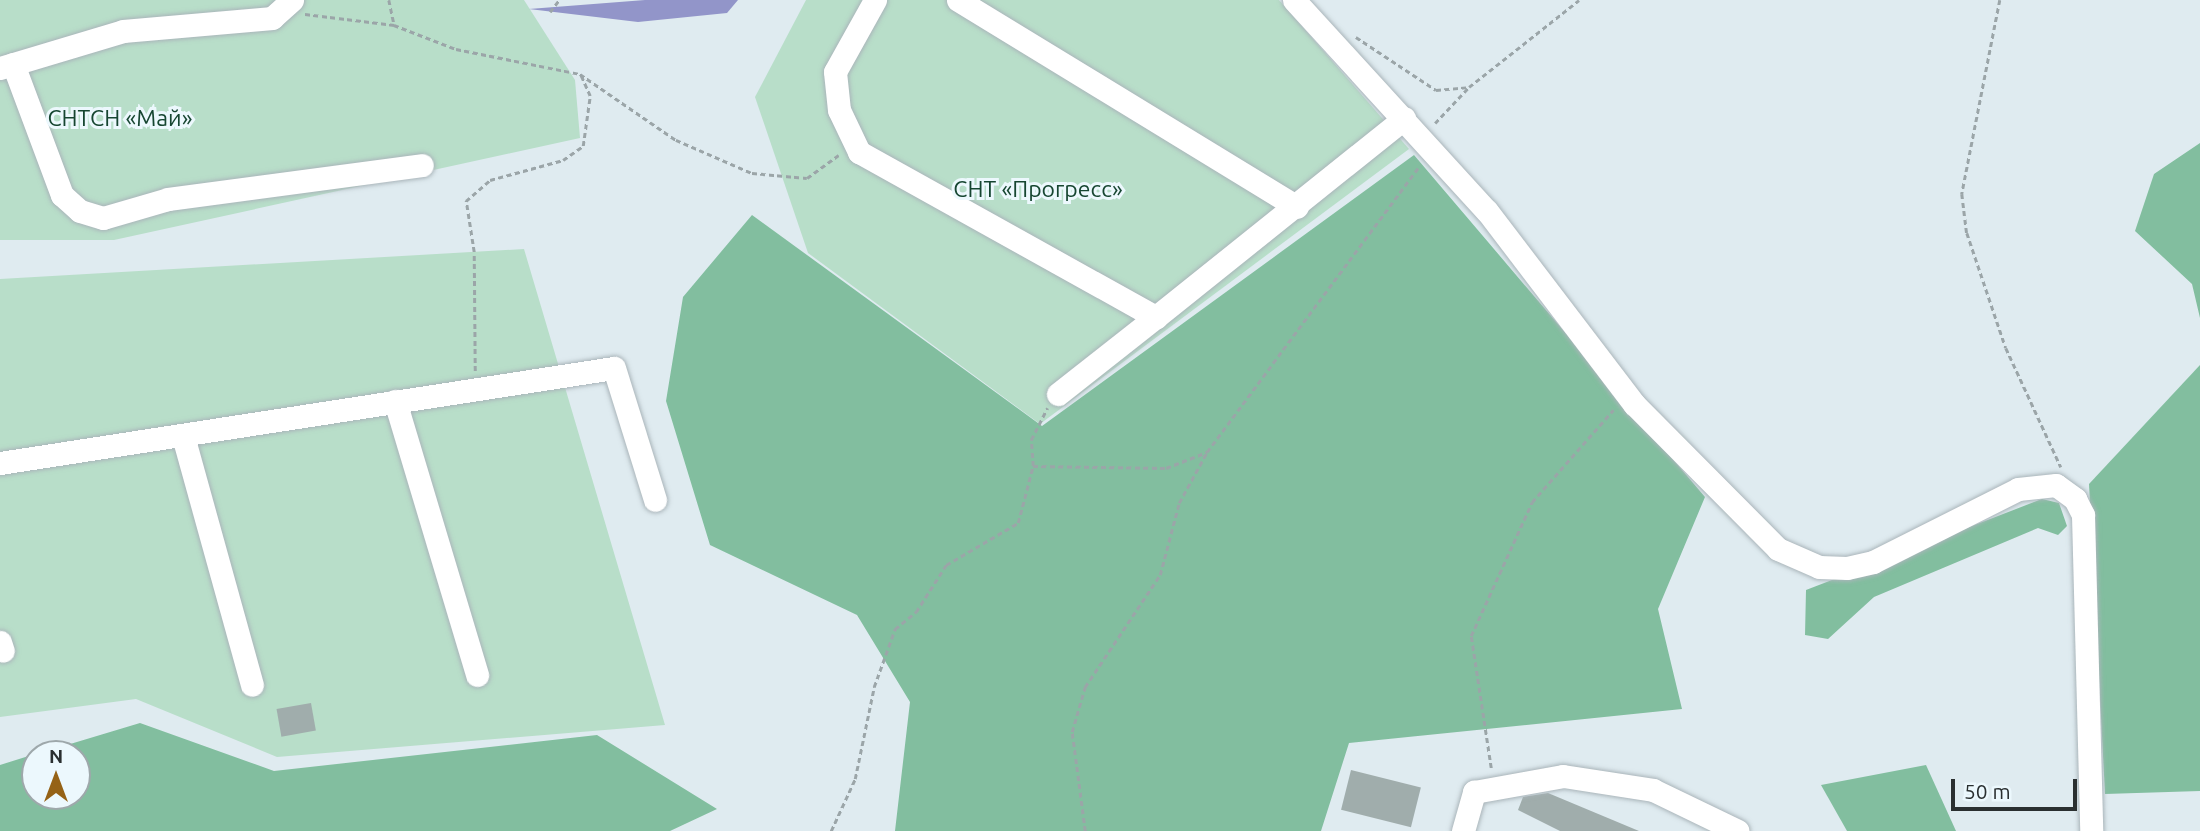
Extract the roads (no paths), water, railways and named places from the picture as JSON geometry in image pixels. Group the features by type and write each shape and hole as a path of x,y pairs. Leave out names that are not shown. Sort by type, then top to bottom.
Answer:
{"street":[{"path":"875,0 835,72 839,110 859,152 1156,317"},
{"path":"958,0 1297,208"},
{"path":"1294,0 1428,142 1634,404 1778,550 1796,559 1847,568 1873,562 2018,488 2056,485 2066,491 2083,515 2091,831"},
{"path":"288,6 123,31 6,66 62,195 80,211 103,218 168,199 422,165"},
{"path":"1058,394 1297,208 1405,118"},
{"path":"0,463 614,368 655,500"},
{"path":"395,401 477,675"},
{"path":"183,436 252,685"},
{"path":"1463,831 1474,792 1563,776 1653,790 1738,831"}],"water":[{"path":"645,0 738,0 727,13 638,22 529,9"}],"park label":[{"name":"СНТСН «Май»","path":"120,118"},
{"name":"СНТ «Прогресс»","path":"1038,189"}]}
